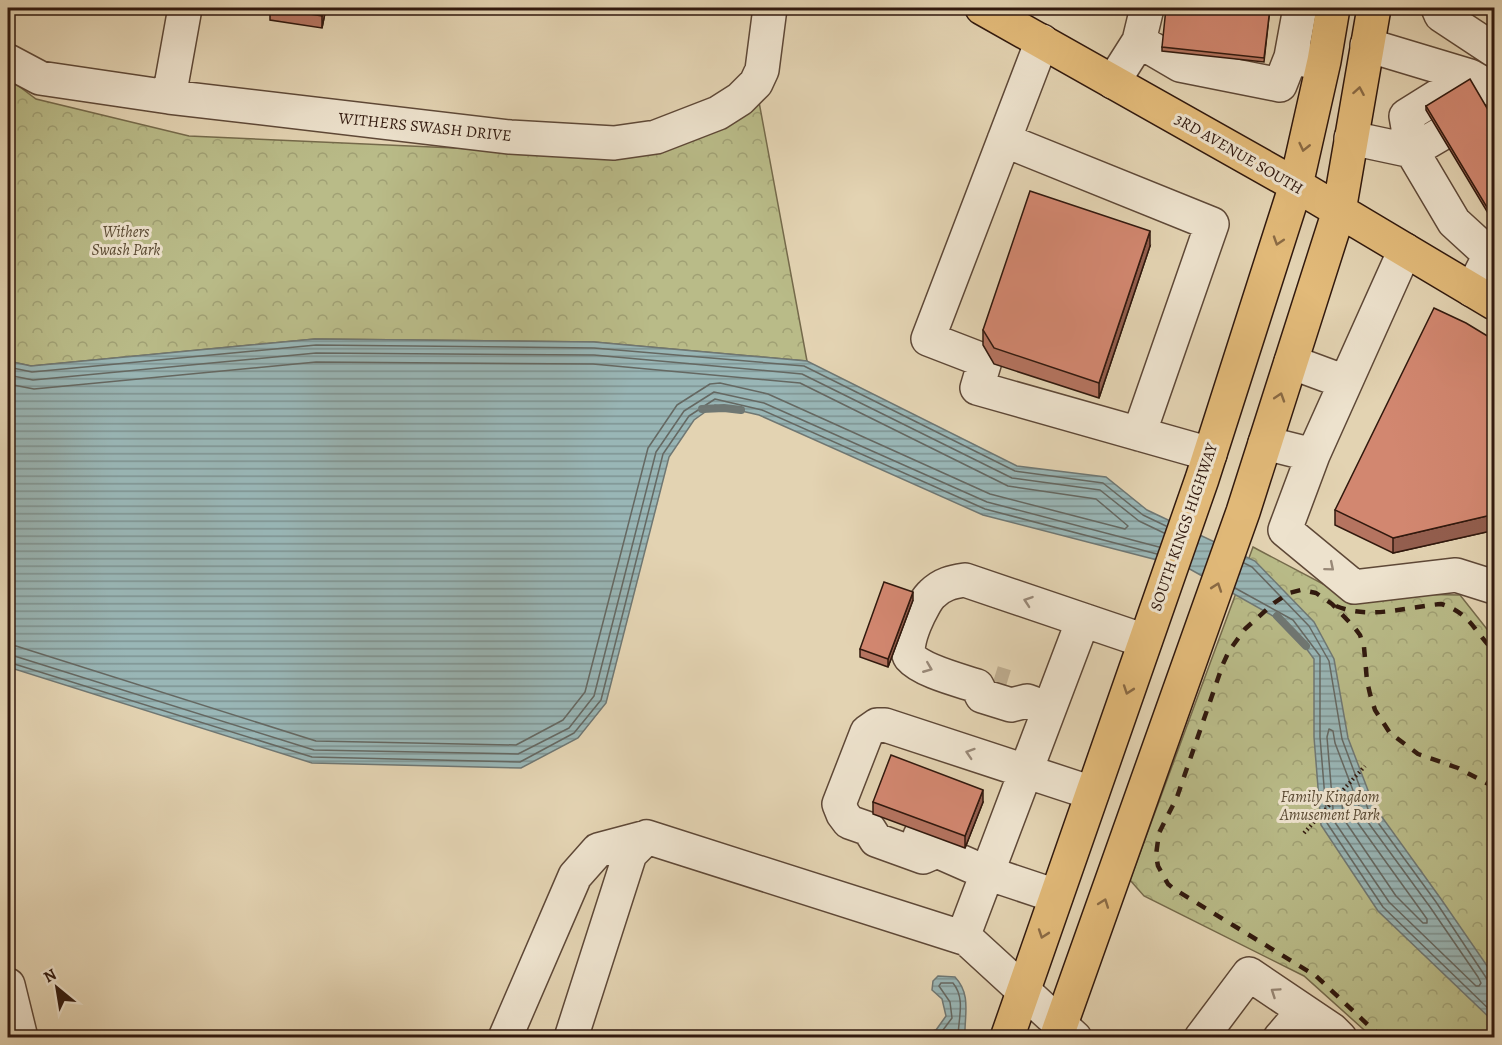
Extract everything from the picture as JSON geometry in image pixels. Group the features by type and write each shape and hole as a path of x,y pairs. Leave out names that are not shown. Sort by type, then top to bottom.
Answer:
{"main road":[{"name":"3RD AVENUE SOUTH","path":"982,8 1296,185 1483,296"},
{"name":"SOUTH KINGS HIGHWAY","path":"1007,1038 1206,466 1296,185 1323,65 1333,8"},
{"path":"1064,1033 1243,512 1339,211 1374,8"}],"street":[{"path":"169,97 184,8"},
{"name":"WITHERS SWASH DRIVE","path":"8,61 40,78 169,97 510,137 614,143 656,137 718,113 740,99 756,83 762,70 770,8"},
{"path":"1438,8 1441,15 1494,50"},
{"path":"1113,82 1150,19 1180,65 1280,86 1289,30"},
{"path":"1289,30 1323,65"},
{"path":"1042,41 928,339 986,362 977,388 1139,434 1206,466"},
{"path":"1367,45 1488,91"},
{"path":"1483,296 1490,255 1478,224 1454,222 1412,151 1406,116 1488,91"},
{"path":"1351,138 1412,151 1441,134"},
{"path":"1004,140 1212,224 1139,434"},
{"path":"1405,250 1313,455 1286,530 1354,587 1456,575 1494,587"},
{"path":"1291,362 1345,382"},
{"path":"1265,443 1313,455"},
{"path":"1010,693 920,666 909,656 907,650 915,621 931,595 947,583 965,580 1083,620 1150,628"},
{"path":"1010,693 1083,620"},
{"path":"963,938 1026,771 1010,693"},
{"path":"1056,896 987,873 937,851 922,857 876,840 869,829 849,822 839,804 867,732 877,725 885,724 1092,793"},
{"path":"505,1038 575,876 598,850 647,837 967,939 1023,990 1064,1033"},
{"path":"571,1038 630,854 647,837"},
{"path":"1201,1038 1249,974 1332,1030 1340,1038"},
{"path":"8,985 16,1035"},
{"path":"1280,1038 1304,1011"}],"path":[{"path":"1304,833 1365,766"}],"green space":[{"name":"Withers Swash Park","path":"8,78 36,99 189,136 609,155 757,91 807,361 594,342 315,339 31,366 8,361"},
{"name":"Family Kingdom Amusement Park","path":"1253,547 1340,593 1460,595 1494,638 1494,1037 1372,1037 1304,976 1144,896 1130,880"}],"water":[{"path":"315,339 594,342 807,361 1017,466 1106,477 1147,510 1255,561 1314,622 1334,659 1348,738 1374,806 1490,970 1494,982 1494,1022 1378,911 1321,825 1314,737 1314,659 1289,625 1188,568 983,515 759,415 715,405 694,420 669,457 606,703 578,738 521,768 312,763 8,667 8,361 31,366"},
{"path":"938,976 955,977 964,991 965,1037 924,1037 936,1030 946,1016 942,999 932,990 933,981"}],"building":[{"path":"270,8 324,8 322,16"},
{"path":"1166,8 1270,8 1264,58 1162,47"},
{"path":"1470,79 1494,120 1494,219 1426,106"},
{"path":"1030,191 1150,231 1099,383 994,348 983,330"},
{"path":"1434,308 1466,323 1494,340 1494,517 1491,515 1393,538 1335,510"},
{"path":"884,582 913,592 888,659 860,649"},
{"path":"891,755 983,790 965,836 873,802"}],"waterway":[{"path":"702,409 741,410"},
{"path":"1277,616 1306,646"}],"tunnel":[{"path":"993,682 1006,686"}],"railway":[{"path":"1382,1038 1316,976 1174,889 1168,884 1158,866 1156,855 1159,833 1177,797 1229,651 1245,629 1274,603 1289,593 1301,590 1316,593 1332,604 1360,635 1364,647 1370,694 1375,710 1390,733 1418,754 1458,768 1494,787"},
{"path":"1336,606 1361,612 1374,612 1441,604 1465,617 1494,651"}]}
